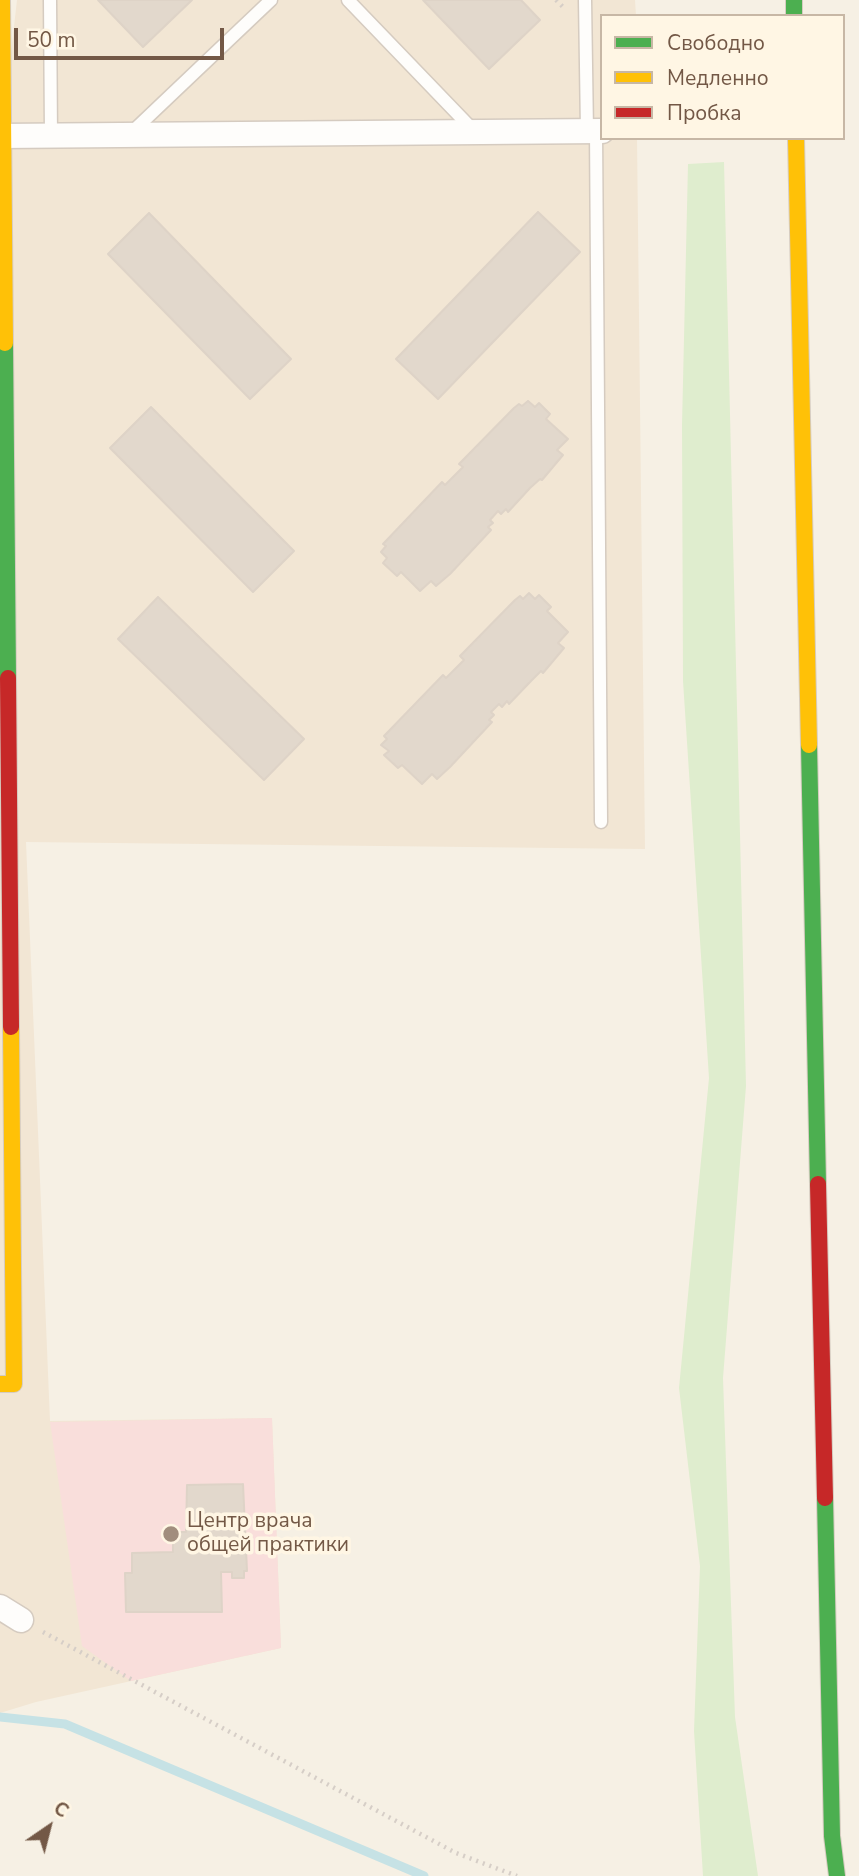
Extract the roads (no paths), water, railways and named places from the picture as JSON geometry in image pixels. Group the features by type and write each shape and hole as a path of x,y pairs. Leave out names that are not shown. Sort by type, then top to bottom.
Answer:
{"street":[{"path":"2,0 7,1384"},
{"path":"2,136 595,131"},
{"path":"796,140 832,1836 837,1876"}],"lane":[{"path":"50,0 51,136"},
{"path":"130,135 271,0"},
{"path":"348,0 474,132"},
{"path":"585,0 595,131 601,821"}],"waterway":[{"path":"0,1717 65,1724 424,1876"}],"place":[{"name":"Центр врача общей практики","path":"171,1534"}]}
